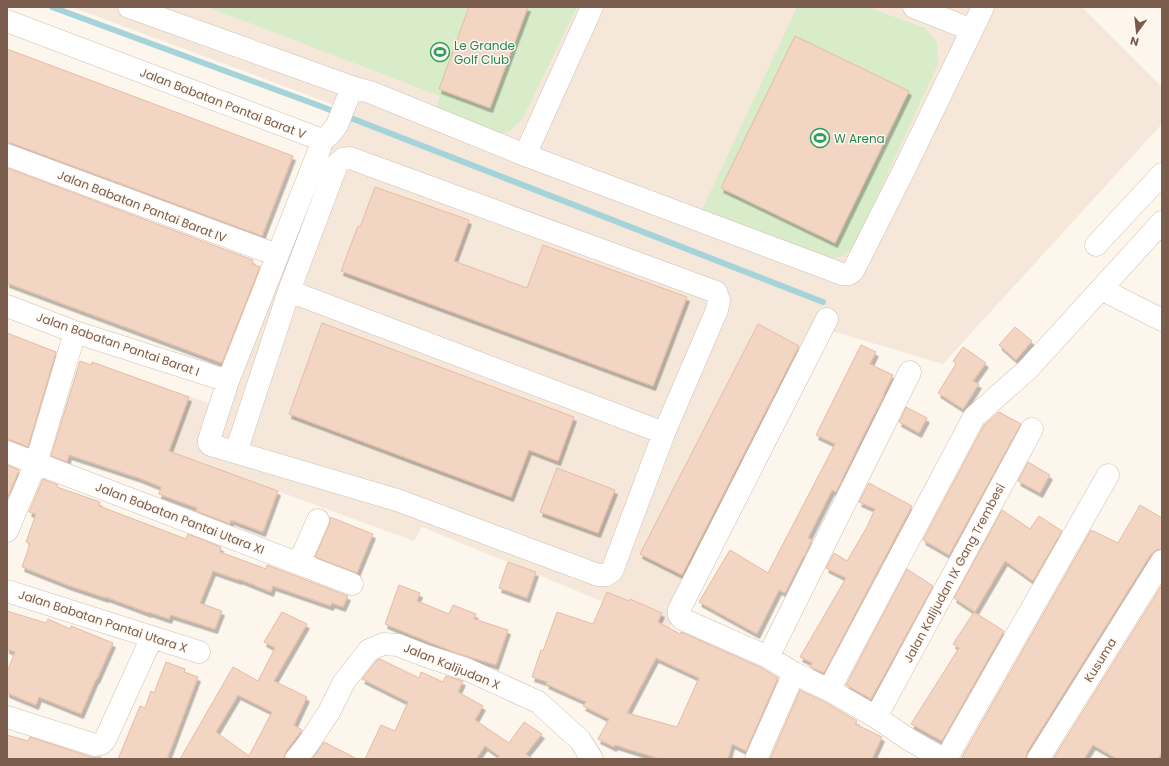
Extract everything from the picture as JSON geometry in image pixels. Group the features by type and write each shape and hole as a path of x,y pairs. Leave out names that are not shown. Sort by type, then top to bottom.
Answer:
{"street":[{"path":"129,7 350,91 370,92 525,155 847,275 853,271 900,180 983,7"},
{"path":"525,155 592,7"},
{"path":"914,7 972,30"},
{"name":"Jalan Babatan Pantai Barat V","path":"7,21 317,138 321,142 320,148 228,381 209,440 211,445 236,452"},
{"path":"321,142 337,125 350,91"},
{"name":"Jalan Babatan Pantai Barat IV","path":"7,155 277,256"},
{"path":"350,158 716,292 719,300 717,310 664,433 612,571 606,575 598,575 397,500 236,452 289,291 337,164 343,159 350,158"},
{"path":"1096,245 1162,174"},
{"path":"829,690 974,417 1028,369 1162,222"},
{"path":"1101,289 1162,320"},
{"path":"289,291 664,433"},
{"name":"Jalan Babatan Pantai Barat I","path":"7,306 76,332 228,381"},
{"path":"827,319 680,610 679,615 682,619 768,657 794,673 829,690 876,717 908,739 944,759 1108,475"},
{"path":"7,531 36,463 76,332"},
{"path":"768,657 910,372"},
{"name":"Jalan Kalijudan IX Gang Trembesi","path":"876,717 1032,429"},
{"name":"Jalan Babatan Pantai Utara XI","path":"7,452 352,584"},
{"path":"299,564 318,520"},
{"name":"Kusuma","path":"1038,759 1162,561"},
{"name":"Jalan Babatan Pantai Utara X","path":"7,591 199,652"},
{"path":"7,718 95,745 101,744 105,740 152,637"},
{"name":"Jalan Kalijudan X","path":"296,759 308,744 329,712 344,682 369,650 382,644 398,645 466,669 538,702 580,740 592,759"},
{"path":"756,759 794,673"}],"shaded area":[{"path":"72,7 1082,7 1162,87 1162,124 943,364 815,326 669,629 422,527 414,541 157,447 177,392 220,407 334,105"}],"green space":[{"name":"Le Grande Golf Club","path":"208,7 577,7 523,118 511,130 496,136 435,111 440,96"},
{"name":"W Arena","path":"797,7 867,7 925,28 937,43 938,64 854,247 844,256 827,260 701,212"}],"building":[{"path":"469,7 528,7 490,108 439,89"},
{"path":"795,36 909,91 835,243 721,188"},
{"path":"7,49 293,156 262,236 11,143 7,143"},
{"path":"7,168 253,260 252,264 260,267 222,363 7,283"},
{"path":"375,187 469,220 454,261 527,288 543,245 687,297 653,386 341,271"},
{"path":"322,323 574,417 558,461 529,450 511,497 289,414"},
{"path":"758,324 799,346 682,575 640,554"},
{"path":"1015,327 1032,341 1016,360 999,345"},
{"path":"7,333 56,352 28,447 11,440 7,440"},
{"path":"861,345 876,352 870,364 893,375 836,492 832,490 808,538 812,540 804,557 785,593 779,590 757,634 699,602 730,550 768,573 835,444 816,435"},
{"path":"963,347 986,363 973,381 979,384 963,409 938,393 956,364 953,361"},
{"path":"80,361 91,365 92,362 189,397 169,451 278,491 263,532 231,520 230,524 196,511 197,508 159,494 161,487 139,478 69,455 67,462 51,456"},
{"path":"906,407 927,418 919,433 899,422"},
{"path":"999,412 1021,424 949,555 923,540 984,425"},
{"path":"1028,462 1050,475 1040,493 1018,481"},
{"path":"7,465 19,470 7,499"},
{"path":"557,468 615,490 598,533 540,512"},
{"path":"43,479 58,485 57,487 100,502 99,506 186,539 188,534 221,547 220,552 266,569 267,565 348,596 343,607 332,603 331,606 273,586 271,592 239,579 213,571 200,603 222,611 215,629 171,615 169,619 70,586 22,567 30,544 26,542 36,514 29,512"},
{"path":"869,483 912,506 824,673 810,667 812,663 800,657 846,578 826,568 834,553 847,561 867,527 875,509 859,502"},
{"path":"1140,505 1162,518 1162,549 1156,550 1151,554 1027,752 1026,759 964,759 962,757 1091,530 1118,543"},
{"path":"1002,510 1030,529 1039,516 1062,531 1033,581 1005,561 975,612 954,598"},
{"path":"330,517 373,534 357,573 315,557 329,525"},
{"path":"508,562 536,572 527,598 499,588"},
{"path":"907,569 933,586 871,699 846,685"},
{"path":"399,585 420,593 417,601 449,614 453,605 476,614 474,619 508,630 496,665 456,653 385,624"},
{"path":"1162,585 1162,752 1158,759 1117,759 1093,745 1084,759 1053,759"},
{"path":"607,592 629,601 630,599 662,613 658,622 680,634 681,632 762,668 778,678 746,751 732,744 728,759 660,759 615,745 614,747 598,739 609,719 583,706 586,702 546,684 547,682 532,677 541,650 543,651 557,612 593,624","holes":["656,658 699,678 677,727 627,713"]},
{"path":"7,611 46,623 48,619 70,629 71,626 113,643 81,714 39,697 36,705 7,693 7,672 15,652 7,649"},
{"path":"282,612 307,624 274,681 307,697 294,725 302,730 286,751 284,759 180,759 233,667 258,681 275,648 264,642","holes":["238,695 272,712 249,756 216,732"]},
{"path":"974,612 1004,631 942,741 911,724 959,648 953,644"},
{"path":"380,659 419,678 421,672 443,682 446,676 463,681 458,692 483,706 475,720 509,743 524,722 542,734 526,754 533,759 497,759 499,756 485,746 476,759 365,759 381,725 395,731 408,702 362,679 377,660"},
{"path":"166,662 185,669 184,672 198,677 167,759 118,759 140,706 145,708 151,691 154,693"},
{"path":"800,690 823,701 857,721 855,724 882,737 872,759 770,759"},
{"path":"7,735 28,741 30,737 91,757 102,758 7,759"},
{"path":"324,742 357,759 312,759"}],"waterway":[{"path":"52,7 320,106 823,302"}],"place":[{"name":"Le Grande Golf Club","path":"440,52"},
{"name":"W Arena","path":"820,138"}]}
